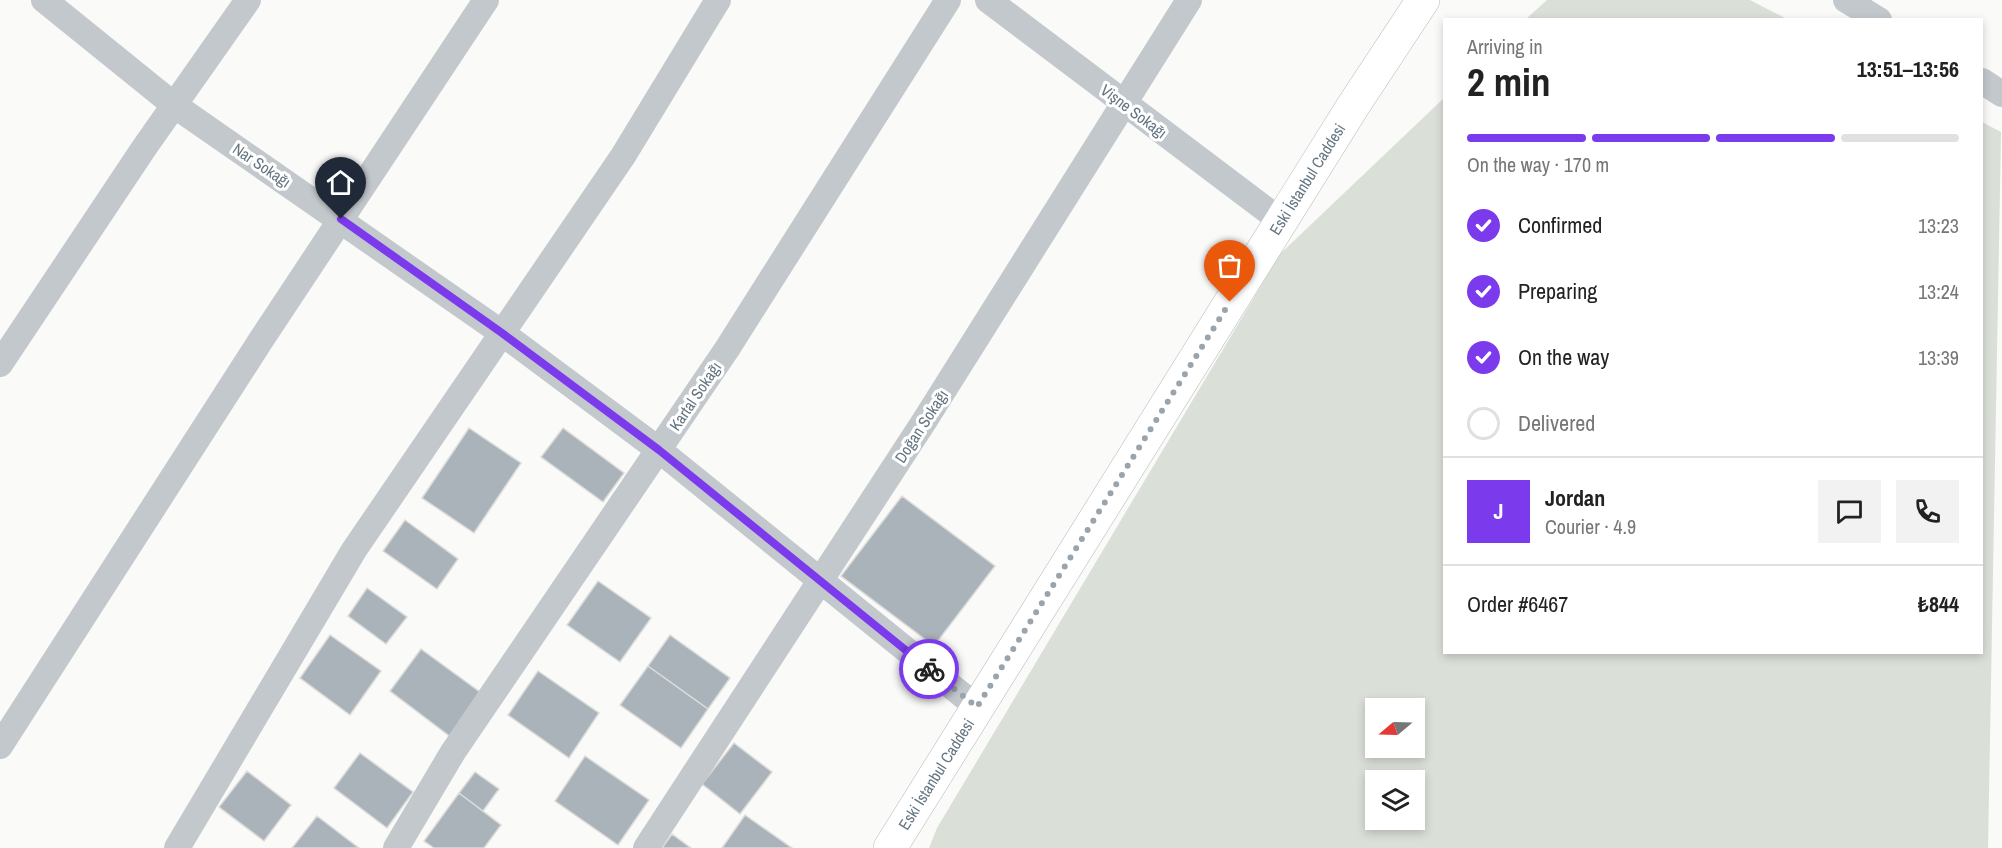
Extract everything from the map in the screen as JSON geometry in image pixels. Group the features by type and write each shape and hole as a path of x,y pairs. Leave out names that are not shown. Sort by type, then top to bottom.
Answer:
{"main road":[{"name":"Eski İstanbul Caddesi","path":"890,848 1281,221 1424,0"}],"street":[{"name":"Nar Sokağı","path":"44,0 174,105 502,333 659,450 977,707"},
{"path":"0,364 174,105 248,0"},
{"path":"0,746 341,219 486,0"},
{"path":"177,848 354,550 623,156 718,0"},
{"name":"Kartal Sokağı","path":"396,848 453,752 727,349 948,0"},
{"name":"Vişne Sokağı","path":"988,0 1281,221"},
{"name":"Doğan Sokağı","path":"646,848 925,420 1189,0"},
{"path":"1846,0 1876,18"},
{"path":"1983,82 2002,94"}],"shaded area":[{"path":"1547,0 1750,0 1785,18 1527,18"},
{"path":"1443,99 1443,654 1983,654 1983,123 2001,132 1988,848 929,848 937,828 1280,254"}],"building":[{"path":"469,428 521,463 474,533 422,498"},
{"path":"563,428 624,473 603,502 541,457"},
{"path":"902,496 995,566 934,646 841,576"},
{"path":"405,520 458,559 437,589 383,551"},
{"path":"598,581 651,618 620,662 567,625"},
{"path":"367,588 407,617 386,644 348,616"},
{"path":"330,635 381,671 350,715 300,678"},
{"path":"670,635 730,678 708,709 648,666"},
{"path":"421,649 484,695 452,738 390,691"},
{"path":"648,666 708,709 681,748 620,705"},
{"path":"538,671 599,713 569,758 508,715"},
{"path":"734,743 772,772 740,814 702,784"},
{"path":"360,753 413,792 387,828 334,788"},
{"path":"585,756 649,800 618,845 555,801"},
{"path":"247,771 291,805 264,841 219,807"},
{"path":"475,772 499,789 483,811 459,793"},
{"path":"459,793 501,825 484,848 434,848 424,841"},
{"path":"745,815 792,848 722,848"},
{"path":"317,816 359,848 292,848"},
{"path":"672,834 691,848 662,848"}],"way so far":[{"path":"929,669 977,707 1230,302"}],"route":[{"path":"341,219 502,333 659,450 929,669"}]}
